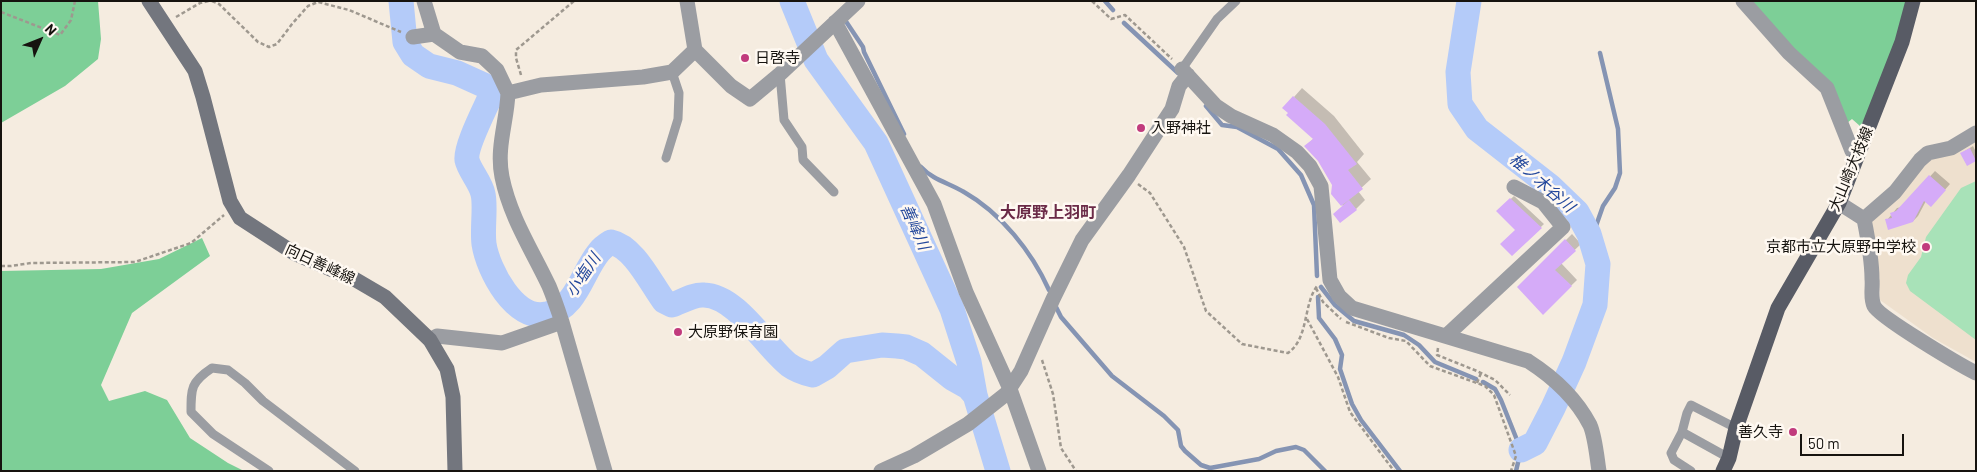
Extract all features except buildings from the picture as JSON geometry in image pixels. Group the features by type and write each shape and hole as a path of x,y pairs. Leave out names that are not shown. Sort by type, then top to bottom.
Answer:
{"main road":[{"name":"向日善峰線","path":"150,1 195,70 230,201 240,218 294,253 356,280 385,297 430,340 447,369 453,397 455,471"},
{"name":"大山崎大枝線","path":"1726,464 1736,428 1778,308 1840,203 1902,42 1912,1"}],"street":[{"path":"424,1 434,34 460,52 482,56 498,70 508,93 507,111 500,141 502,176 519,230 549,287 559,314 605,471"},
{"path":"687,1 695,50 731,86 750,99 804,53 858,1"},
{"path":"1743,1 1789,53 1827,88 1852,151 1858,154"},
{"path":"832,25 934,204 966,292 1039,471"},
{"path":"413,37 434,34"},
{"path":"508,93 541,85 643,77 672,72 695,50"},
{"path":"881,471 914,456 968,424 1008,392 1021,371 1082,240 1129,176 1172,109 1185,72 1216,106 1231,116 1273,135 1297,152 1310,166 1321,186 1329,275 1339,296 1352,308 1528,361 1549,374 1567,393 1590,426 1599,471"},
{"path":"1864,219 1895,192 1920,160 1928,153 1951,148 1976,133"},
{"path":"1446,336 1564,227 1543,202 1514,187"},
{"path":"1840,203 1864,219 1870,249 1874,308 1958,364 1976,372"},
{"path":"430,340 437,336 502,343 559,314"}],"lane":[{"path":"1185,72 1217,19 1236,1"},
{"path":"666,158 678,119 679,93 672,72"},
{"path":"780,74 784,120 802,147 803,160 834,192"},
{"path":"269,471 213,434 191,412 191,391 200,376 212,368 228,370 245,383 263,401 355,471"},
{"path":"1691,471 1674,460 1670,453 1682,432 1687,413 1692,405 1736,428"},
{"path":"1682,432 1726,464"}],"path":[{"path":"1,12 60,35 71,20 75,1"},
{"path":"163,22 181,16 200,4 210,1 219,4 258,42 269,47 277,44 308,6 318,2 349,10 398,30"},
{"path":"526,88 516,58 516,50 574,1"},
{"path":"1092,1 1111,19 1125,15 1185,72"},
{"path":"1129,176 1150,193 1184,247 1206,311 1242,344 1288,353 1295,348 1316,288 1329,275"},
{"path":"1,266 31,263 135,262 191,242 219,218 234,209"},
{"path":"1316,288 1323,302 1336,316 1348,324 1389,338 1406,341 1430,366 1486,386 1494,395 1516,456 1511,471"},
{"path":"1307,318 1338,377 1350,412 1394,471"},
{"path":"1446,336 1438,347 1437,355 1495,380 1510,395"},
{"path":"1035,340 1053,394 1061,448 1076,471"},
{"path":"1477,383 1480,373"}],"shaded area":[{"name":"京都市立大原野中学校","path":"1976,139 1976,362 1933,338 1880,300 1879,273 1870,223 1931,157"}],"green space":[{"path":"1,1 98,1 101,39 98,59 65,86 1,123"},
{"path":"1749,1 1914,1 1866,118 1860,126 1852,119 1847,123"},
{"path":"1976,181 1976,340 1910,291 1906,283 1908,275 1921,257 1926,237 1961,188"},
{"path":"202,238 210,256 132,313 101,385 109,401 145,391 167,400 190,438 228,463 244,471 1,471 1,271 101,269 159,259"}],"waterway":[{"name":"小塩川","path":"401,1 405,42 413,55 429,66 457,73 488,87 491,95 472,137 467,160 483,194 484,244 491,267 505,292 524,310 535,314 547,314 565,305 578,288 593,260 611,242 619,245 634,258 664,301 672,305 692,297 704,295 728,304 750,323 780,357 800,371 813,375 827,367 845,351 882,345 906,347 922,354 952,378 968,387 975,395"},
{"name":"善峰川","path":"792,1 816,60 876,143 952,309 969,362 975,395 998,471"},
{"path":"1105,1 1113,10"},
{"name":"椎ノ木谷川","path":"1469,1 1458,72 1460,104 1477,129 1550,186 1577,212 1589,234 1598,264 1595,305 1574,362 1535,443 1521,450"},
{"path":"845,20 863,47 904,134"},
{"path":"1124,23 1178,73"},
{"path":"1591,240 1603,206 1615,188 1620,173 1618,129 1600,53"},
{"path":"1206,106 1222,125 1237,127 1278,149 1301,175 1314,205 1317,276"},
{"path":"921,167 941,181 978,201 1003,222 1034,262 1049,290"},
{"path":"1321,287 1335,305 1354,321 1404,335 1419,345 1435,362 1476,379"},
{"path":"1318,297 1319,318 1335,339 1342,355 1340,369 1352,404 1361,420 1400,471"},
{"path":"1055,305 1061,317 1112,376 1164,416 1178,430 1181,446 1201,465 1210,468 1259,459 1276,451 1296,447 1304,450 1325,471"},
{"path":"1483,382 1495,389 1521,450 1516,471"}],"place":[{"name":"日啓寺","path":"745,58"},
{"name":"入野神社","path":"1141,128"},
{"name":"京都市立大原野中学校","path":"1926,247"},
{"name":"大原野保育園","path":"678,332"},
{"name":"善久寺","path":"1793,432"}],"district":[{"name":"大原野上羽町","path":"1048,213"}]}
